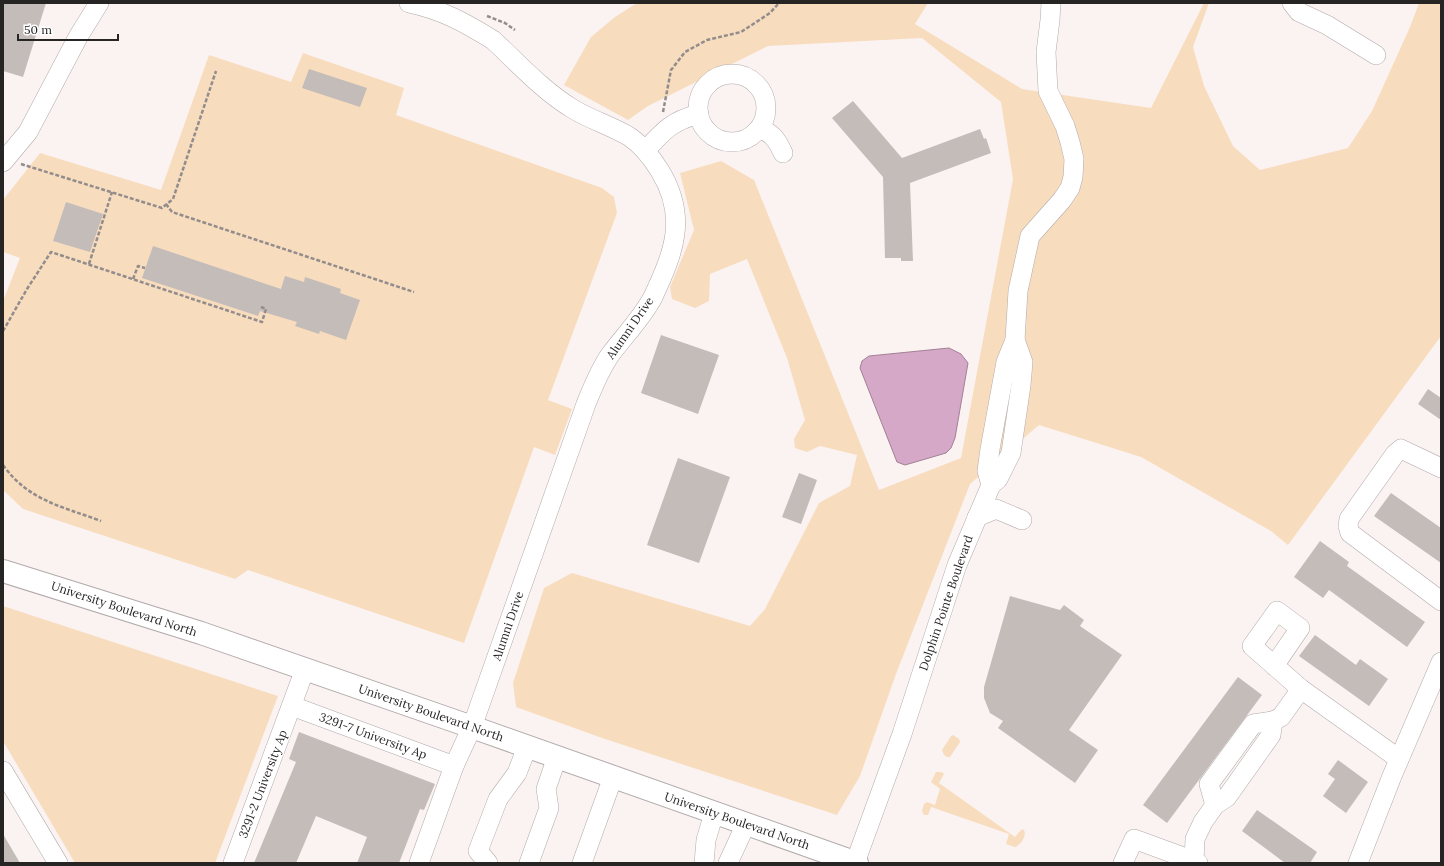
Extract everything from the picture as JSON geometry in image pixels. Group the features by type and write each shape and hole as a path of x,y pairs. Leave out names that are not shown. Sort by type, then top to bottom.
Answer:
{"main road":[{"name":"University Boulevard North","path":"3,571 201,633 856,863"}],"street":[{"path":"4,161 28,132 78,37 99,3"},
{"name":"Alumni Drive","path":"409,3 453,16 484,34 493,40 546,89 572,109 630,137 646,150 666,182 672,197 675,214 675,234 672,251 649,304 610,356 596,378 472,727 454,766 420,863"},
{"path":"991,485 987,471 990,449 1006,362 1015,340 1018,291 1030,236 1062,200 1070,188 1073,177 1074,159 1070,142 1065,126 1048,92 1046,52 1051,3"},
{"path":"1292,3 1299,12 1327,25 1376,55"},
{"path":"730,74 741,74 751,79 759,87 765,97 766,108 764,119 759,129 751,136 740,140 730,141 719,139 710,133 703,124 699,114 699,103 703,92 709,83 719,77 730,74"},
{"path":"646,150 669,126 684,118 699,114"},
{"path":"759,129 767,131 775,137 783,153"},
{"name":"Dolphin Pointe Boulevard","path":"856,863 902,734 957,565 991,485 998,479 1011,453 1023,362 1015,340"},
{"path":"1441,468 1401,449 1395,454 1349,519 1348,526 1350,533 1441,601"},
{"path":"977,517 996,510 1022,520"},
{"path":"1358,863 1441,662"},
{"path":"1274,666 1301,689 1400,759"},
{"name":"3291-2 University Ap","path":"233,863 305,669"},
{"path":"1123,863 1134,840 1196,862 1195,839 1203,822 1215,804 1209,784 1252,724 1273,721 1281,717 1301,689"},
{"name":"3291-7 University Ap","path":"292,706 454,766"},
{"path":"488,863 478,851 498,798 517,773 527,747"},
{"path":"529,863 549,808 546,789 557,757"},
{"path":"3,771 58,863"},
{"path":"582,863 612,777"},
{"path":"704,863 706,840 714,813"},
{"path":"728,863 746,824"}],"path":[{"path":"669,126 663,116 671,70 685,52 707,40 741,32 770,14 779,3"},
{"path":"4,161 162,208 173,199 216,71"},
{"path":"88,264 112,192"},
{"path":"166,204 172,212 414,292"},
{"path":"3,331 27,289 51,252 262,322 266,309 261,307"},
{"path":"133,279 138,266 145,268"},
{"path":"3,465 22,486 41,499 101,521"}],"shaded area":[{"path":"637,3 928,3 915,24 1022,89 1151,108 1204,3 1209,3 1193,47 1204,86 1233,146 1260,170 1348,148 1372,111 1410,27 1419,3 1441,3 1441,336 1288,545 1271,531 1141,457 1039,425 970,484 896,674 860,776 837,815 602,738 516,707 513,683 544,588 572,573 750,626 765,609 819,503 850,486 857,455 820,446 807,452 795,448 794,439 805,420 787,358 747,259 710,274 709,301 695,308 672,299 670,287 694,230 680,173 721,161 754,180 879,490 961,458 1013,179 1001,102 922,38 768,46 648,106 628,120 564,85 591,37 615,17"},
{"path":"303,53 404,88 396,115 602,188 614,197 617,213 548,400 572,409 555,455 534,447 464,643 248,570 235,579 23,509 3,490 3,301 20,258 3,252 3,200 40,153 161,190 209,55 291,82"},
{"path":"949,348 961,354 968,363 955,438 951,448 946,453 905,465 897,462 860,368 862,361 869,356"},
{"path":"3,606 278,696 215,863 75,863 3,741"},
{"path":"953,735 959,739 960,742 950,757 947,757 944,755 942,750"},
{"path":"936,772 942,772 944,774 939,783 1015,837 1022,829 1024,830 1025,835 1021,842 1015,847 1006,844 1009,834 931,807 928,815 924,815 922,811 924,804 927,802 935,805 940,789 931,782"}],"building":[{"path":"3,3 46,3 23,77 3,71"},
{"path":"309,69 367,88 360,107 302,88"},
{"path":"853,101 902,158 980,129 984,139 986,138 991,153 910,183 913,261 901,261 901,258 885,258 883,177 832,118"},
{"path":"66,202 103,214 90,252 53,241"},
{"path":"153,246 281,289 285,276 304,282 305,277 341,289 340,293 360,300 346,340 320,331 319,334 295,326 297,322 260,311 258,316 142,278"},
{"path":"661,335 719,355 698,414 641,393"},
{"path":"1428,389 1441,398 1441,420 1418,404"},
{"path":"678,458 730,477 699,563 647,545"},
{"path":"799,473 817,480 801,524 782,517"},
{"path":"1391,493 1441,528 1441,563 1374,516"},
{"path":"1320,541 1349,562 1347,566 1425,622 1407,647 1329,590 1323,598 1294,577"},
{"path":"1010,596 1060,610 1064,605 1084,620 1080,626 1122,655 1069,730 1098,750 1075,783 998,728 1003,721 990,713 984,698 984,687"},
{"path":"1315,635 1356,665 1360,659 1388,679 1369,706 1299,656"},
{"path":"1238,677 1262,695 1167,823 1143,805"},
{"path":"299,732 435,784 424,810 420,809 399,863 357,863 367,837 316,816 296,863 254,863 296,762 289,759"},
{"path":"1338,760 1368,782 1346,813 1323,796 1335,779 1328,774"},
{"path":"1257,810 1317,852 1310,863 1285,863 1242,831"},
{"path":"3,834 20,863 3,863"}]}
